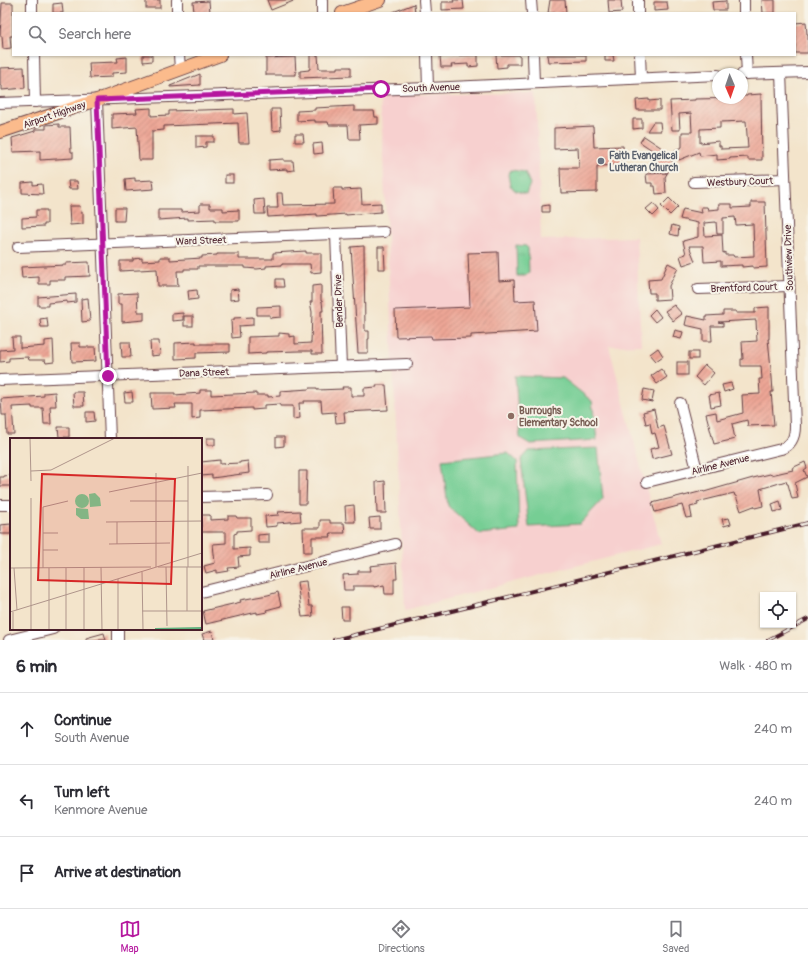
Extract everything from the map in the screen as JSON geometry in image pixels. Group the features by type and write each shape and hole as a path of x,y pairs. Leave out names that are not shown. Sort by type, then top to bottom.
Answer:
{"main road":[{"path":"345,12 380,0"},
{"name":"Airport Highway","path":"0,132 97,100 217,56"}],"street":[{"path":"32,0 32,12"},
{"path":"177,0 177,12"},
{"path":"322,0 322,12"},
{"path":"424,0 425,12"},
{"path":"531,0 532,12"},
{"path":"638,0 638,12"},
{"path":"744,0 744,12"},
{"path":"34,56 35,102"},
{"path":"179,56 180,69"},
{"path":"427,56 428,88"},
{"path":"533,56 534,82"},
{"path":"640,56 641,78"},
{"path":"745,68 746,56"},
{"path":"748,74 808,72"},
{"name":"Southview Drive","path":"781,73 795,432 792,442"},
{"name":"South Avenue","path":"0,103 428,88 534,82 712,75"},
{"path":"97,100 110,438"},
{"name":"Westbury Court","path":"694,182 785,179"},
{"name":"Ward Street","path":"18,247 384,232"},
{"name":"Bender Drive","path":"336,234 340,367"},
{"name":"Brentford Court","path":"698,289 789,286"},
{"name":"Dana Street","path":"0,380 407,364"},
{"path":"680,403 697,470"},
{"name":"Airline Avenue","path":"646,482 785,448 792,442"},
{"path":"202,497 267,495"},
{"name":"Airline Avenue","path":"202,592 395,544"},
{"path":"9,640 49,630"}],"shaded area":[{"name":"Burroughs Elementary School","path":"536,93 541,240 636,237 641,345 609,346 661,544 405,610 380,95"}],"green space":[{"path":"511,170 525,172 530,184 526,194 516,191 510,186 508,174"},
{"path":"516,245 526,246 528,248 529,273 525,276 517,276"},
{"path":"515,376 563,378 592,401 597,440 530,444 520,438"},
{"path":"598,448 603,499 580,524 529,527 521,460 529,451"},
{"path":"508,453 517,461 519,530 479,534 448,506 442,460"}],"building":[{"path":"146,0 160,0 160,8 146,8"},
{"path":"267,0 296,0 271,10"},
{"path":"453,0 463,0 464,9 442,10 442,2 454,2"},
{"path":"550,0 565,0 566,12 548,12"},
{"path":"608,0 621,0 622,12 609,12"},
{"path":"762,0 775,0 775,12 763,12"},
{"path":"209,1 210,12 194,12 193,2"},
{"path":"726,1 726,10 713,10 712,2"},
{"path":"654,2 667,2 668,10 654,11"},
{"path":"2,3 13,3 12,36 10,36 11,48 3,49 2,36 0,36"},
{"path":"62,3 63,12 53,12 53,4"},
{"path":"414,4 415,12 393,12"},
{"path":"806,22 808,34 808,53 796,53 796,23"},
{"path":"143,56 152,56 152,61 143,62"},
{"path":"310,56 318,56 319,69 351,67 351,76 300,78 300,71 310,69"},
{"path":"440,56 478,56 478,66 468,67 468,64 451,65 452,67 441,67"},
{"path":"496,56 520,56 520,64 507,64 507,67 497,68"},
{"path":"547,56 586,56 586,61 548,62"},
{"path":"605,56 613,56 614,61 605,61"},
{"path":"127,57 127,72 112,73 112,77 90,78 89,63 118,62 117,58"},
{"path":"295,57 296,75 266,75 266,58"},
{"path":"24,67 25,88 2,90 2,86 0,86 0,68"},
{"path":"200,74 200,85 170,87 170,86"},
{"path":"761,94 762,160 748,160 748,157 717,160 717,154 700,156 699,152 679,160 675,150 682,147 682,132 692,132 691,113 679,114 680,130 672,130 670,101 712,99 712,104 748,104 748,95","holes":["746,121 748,148 721,149 721,146 719,146 719,141 700,143 700,129 720,128 720,122"]},
{"path":"649,99 649,101 660,100 660,110 637,110 636,100"},
{"path":"354,106 354,111 374,111 375,117 378,117 378,124 359,125 360,139 349,139 348,125 329,125 328,122 315,122 315,120 297,121 297,111 315,110 315,108"},
{"path":"151,108 151,116 169,115 169,111 234,109 234,114 247,113 249,143 239,143 238,123 164,126 164,130 152,131 152,160 139,160 137,127 112,129 112,114 137,113 136,109"},
{"path":"271,109 280,109 281,130 272,131"},
{"path":"633,119 642,119 642,128 633,129"},
{"path":"653,122 660,122 661,131 647,131"},
{"path":"59,124 59,127 70,127 71,152 73,152 73,158 40,160 40,151 13,152 12,138 35,131 35,129 46,129 46,125"},
{"name":"Faith Evangelical Lutheran Church","path":"593,126 594,147 623,146 624,165 597,166 597,192 561,193 560,168 579,168 578,148 554,149 554,128"},
{"path":"295,134 303,134 304,142 295,142"},
{"path":"196,136 214,136 214,142 206,142 206,147 196,148"},
{"path":"644,136 662,148 658,154 640,142"},
{"path":"322,143 323,153 314,154 313,144"},
{"path":"659,154 674,162 665,177 666,193 656,194 655,186 652,186 652,183 647,183 646,174 667,173 653,165"},
{"path":"284,159 284,161 293,161 294,170 269,170 269,160"},
{"path":"225,175 233,175 233,183 225,183"},
{"path":"135,178 135,181 153,180 154,189 126,191 125,179"},
{"path":"68,181 77,181 78,189 69,189"},
{"path":"33,182 33,185 42,184 43,194 22,193 22,183"},
{"path":"333,188 342,188 342,190 361,189 362,204 381,203 381,212 346,215 317,216 317,214 268,217 267,208 278,208 277,193 282,193 283,205 334,204"},
{"path":"669,198 678,207 670,215 661,206"},
{"path":"264,199 265,214 255,214 254,200"},
{"path":"751,202 765,202 767,267 753,268 753,266 742,267 742,265 721,266 721,261 704,262 703,246 689,246 695,261 683,265 680,256 686,254 683,241 698,237 698,223 680,219 683,209 702,213 701,207 707,207 708,210 719,209 719,204 732,204 732,208 751,207","holes":["735,217 736,225 753,224 754,256 734,257 733,255 725,255 725,252 723,253 722,235 705,236 704,223 716,222 717,234 723,234 723,218"]},
{"path":"653,203 659,210 653,216 646,209"},
{"path":"200,204 210,204 210,208 223,208 223,211 239,210 239,221 215,221 215,219 188,220 188,218 158,220 158,210 181,210 181,212 200,211"},
{"path":"549,205 549,212 542,212 542,206"},
{"path":"69,206 80,206 81,213 83,213 83,224 70,225"},
{"path":"115,208 125,208 124,221 115,221"},
{"path":"36,210 47,210 47,224 44,224 44,226 22,227 22,218 36,217"},
{"path":"672,225 679,227 678,236 670,234"},
{"path":"364,246 365,331 369,331 369,339 368,353 358,353 351,247"},
{"path":"378,247 384,247 385,269 378,269"},
{"path":"306,251 306,253 321,253 321,272 311,273 310,264 282,264 257,269 245,268 245,266 198,266 198,269 184,269 184,271 177,271 178,286 158,286 157,269 120,271 120,261 133,261 133,259 142,258 142,261 160,260 160,257 170,257 170,260 202,258 202,256 217,254 239,254 239,259 273,259 273,253"},
{"path":"498,252 499,281 514,280 515,301 535,300 537,331 471,335 471,338 432,339 431,336 396,337 395,310 470,307 468,253"},
{"path":"89,262 90,276 65,277 65,280 50,280 50,284 39,284 39,277 22,278 21,267 66,265 66,263"},
{"path":"668,263 678,268 669,286 670,299 655,300 655,293 649,293 648,280 661,279"},
{"path":"276,279 283,279 284,287 276,287"},
{"path":"321,285 321,301 323,311 321,311 322,354 312,354 312,351 298,351 248,354 248,337 279,336 279,333 289,334 289,337 295,336 295,344 311,343 312,312 310,302 312,302 312,286"},
{"path":"238,289 239,299 230,300 230,290"},
{"path":"197,290 198,299 189,300 188,291"},
{"path":"137,293 138,312 144,312 144,320 122,322 122,304 118,304 118,294"},
{"path":"76,294 76,302 67,303 67,301 48,303 48,306 38,306 38,297"},
{"path":"88,298 90,321 82,322 81,299"},
{"path":"674,305 682,314 673,321 665,311"},
{"path":"281,306 281,317 270,318 270,315 257,315 257,307"},
{"path":"769,307 768,339 773,392 771,392 774,425 748,426 747,420 732,424 735,439 714,444 706,414 716,412 717,420 743,413 742,395 760,394 759,379 762,379 761,366 741,366 741,359 743,359 742,342 757,341 756,320 718,322 723,323 723,326 711,326 712,341 703,341 703,329 685,325 687,316 706,320 706,316 723,315 723,311 755,313 755,308"},
{"path":"655,309 661,317 655,322 649,315"},
{"path":"183,313 183,320 172,321 172,314"},
{"path":"184,316 193,316 193,326 184,326"},
{"path":"253,317 253,325 239,326 240,337 232,338 231,320 234,320 234,318"},
{"path":"47,318 48,327 41,327 40,319"},
{"path":"675,330 683,332 681,339 673,337"},
{"path":"12,337 20,337 20,348 45,346 45,341 53,340 54,362 46,363 45,360 29,360 28,357 9,358 9,361 0,362 0,350 13,349"},
{"path":"150,341 159,341 160,355 151,356"},
{"path":"121,342 130,342 131,357 122,357"},
{"path":"196,342 196,344 230,344 230,352 196,353 196,358 175,359 175,343"},
{"path":"71,343 80,343 80,347 95,347 96,361 72,362"},
{"path":"658,348 663,356 656,361 650,354"},
{"path":"689,352 698,352 698,359 689,359"},
{"path":"677,362 688,362 688,375 677,375"},
{"path":"705,365 714,373 704,385 695,377"},
{"path":"661,369 667,377 657,384 651,376"},
{"path":"731,383 733,389 724,392 722,385"},
{"path":"376,385 386,385 388,410 344,412 345,422 336,423 335,412 322,413 321,401 304,401 304,403 299,403 300,418 293,419 293,406 280,406 280,404 264,405 264,409 252,410 252,408 200,410 200,418 192,419 192,404 175,404 176,408 152,409 151,393 175,393 175,395 200,393 200,390 211,390 211,395 256,393 256,395 268,395 268,397 280,396 280,391 309,388 317,388 317,390 343,389 342,387 351,387 351,396 364,396 364,388 377,387"},
{"path":"644,389 654,391 652,402 642,400"},
{"path":"55,392 56,406 50,406 51,424 44,424 43,408 32,408 32,406 12,407 14,434 7,434 6,415 2,415 1,399 44,396 44,393"},
{"path":"73,392 83,392 84,406 74,406"},
{"path":"132,392 133,402 125,402 124,393"},
{"path":"719,393 721,405 711,407 709,395"},
{"path":"654,409 658,428 664,426 672,454 652,459 650,449 659,447 655,433 652,434 650,423 646,424 643,412"},
{"path":"86,412 94,412 95,421 86,422"},
{"path":"58,427 69,427 69,437 59,437"},
{"path":"276,437 284,437 284,446 276,447"},
{"path":"207,438 215,438 215,445 207,445"},
{"path":"220,460 220,464 248,461 249,473 212,478 212,475 202,476 202,462"},
{"path":"805,462 807,468 804,470 807,477 795,483 798,498 792,499 786,481 760,489 763,506 755,508 754,506 741,511 734,493 697,502 698,505 690,507 692,517 686,518 682,505 655,512 652,503 684,495 704,492 770,474 793,470 792,468"},
{"path":"299,471 307,471 306,504 299,504"},
{"path":"10,475 10,486 0,486 0,477"},
{"path":"385,481 386,513 377,513 376,482"},
{"path":"780,501 782,510 774,512 772,504"},
{"path":"354,505 355,522 346,522 345,506"},
{"path":"300,511 301,521 277,523 277,526 266,527 265,516 279,515 278,512"},
{"path":"202,515 210,515 210,520 228,519 228,516 236,516 237,518 251,518 251,530 237,531 237,533 234,534 234,549 250,548 250,556 238,557 239,567 228,568 229,571 217,573 217,570 206,573 204,566 215,563 213,544 226,543 226,532 202,532"},
{"path":"380,517 380,529 370,529 369,518"},
{"path":"729,518 731,524 724,526 722,519"},
{"path":"320,520 330,520 330,523 344,523 345,533 330,533 331,537 312,537 312,552 304,552 303,528 320,528"},
{"path":"10,524 10,534 0,534 0,525"},
{"path":"269,534 269,543 258,543 258,535"},
{"path":"396,563 397,579 394,579 394,594 385,594 384,585 374,587 353,586 353,590 344,590 343,575 358,574 358,571 371,571 370,566"},
{"path":"306,581 309,606 312,606 313,616 302,617 297,582"},
{"path":"278,592 281,606 266,610 267,612 257,614 257,612 206,624 203,611 241,602 240,600"},
{"path":"341,607 349,607 349,620 342,620"},
{"path":"212,631 214,640 204,640 202,634"},
{"path":"104,633 106,640 86,640 86,638"}],"railway":[{"path":"334,640 808,523"},
{"path":"768,640 808,619"}],"place":[{"name":"Faith Evangelical Lutheran Church","path":"601,161"},
{"name":"Burroughs Elementary School","path":"511,416"}],"route":[{"path":"108,376 97,100 381,89"}]}
